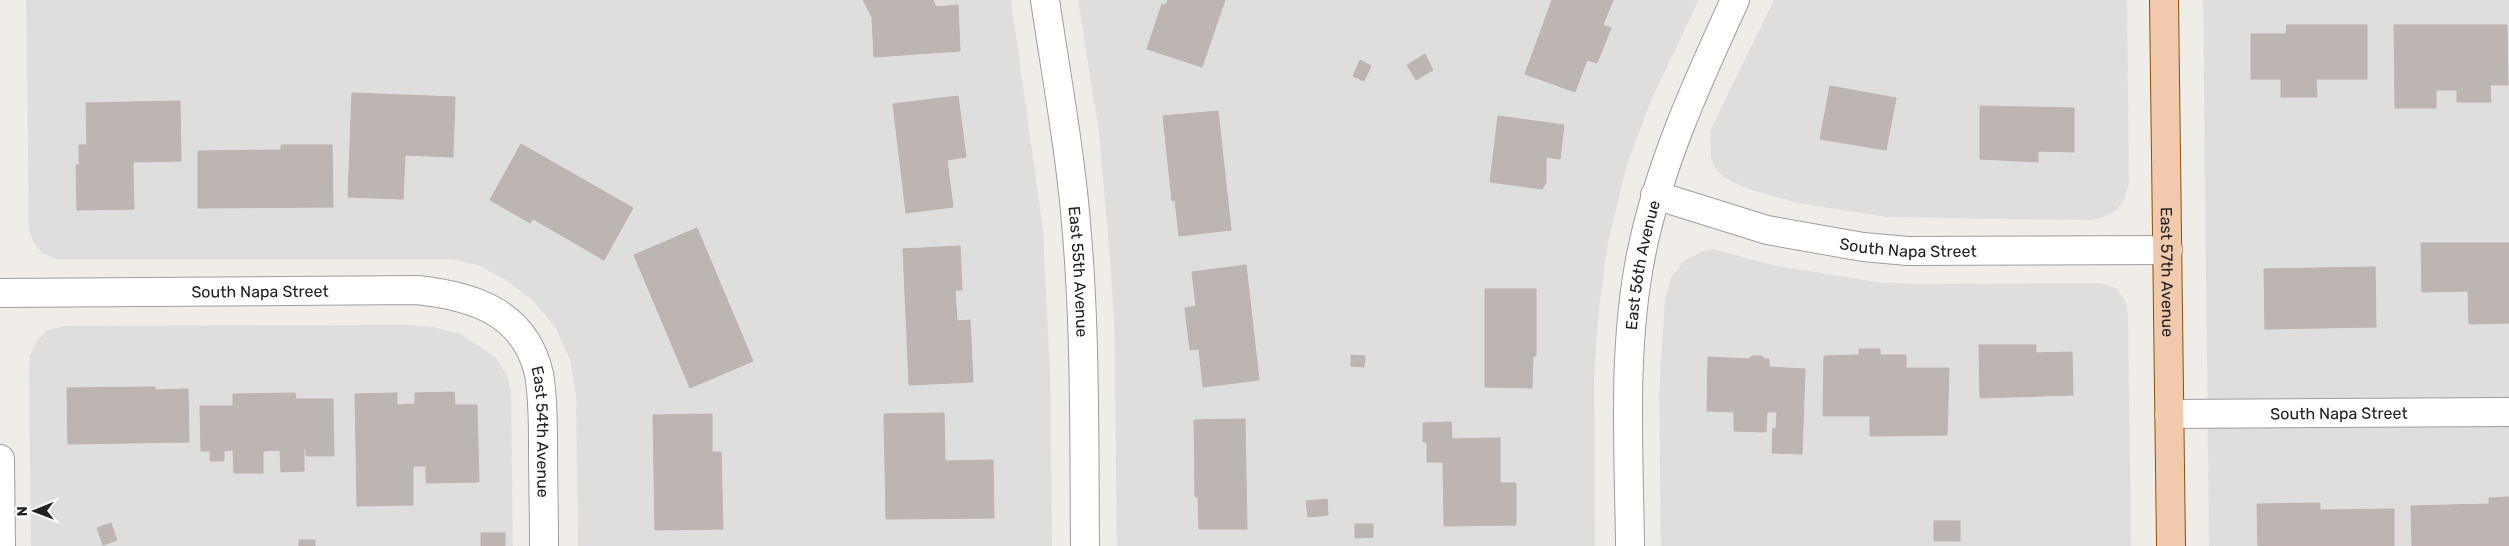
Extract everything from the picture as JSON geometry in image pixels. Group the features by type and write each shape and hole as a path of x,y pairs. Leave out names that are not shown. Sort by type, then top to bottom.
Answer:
{"main road":[{"name":"East 57th Avenue","path":"2164,0 2171,546"}],"street":[{"name":"East 55th Avenue","path":"1045,0 1072,184 1078,255 1083,338 1086,546"},
{"name":"East 56th Avenue","path":"1630,546 1628,408 1632,322 1641,257 1655,195 1689,101 1735,0"},
{"name":"South Napa Street","path":"1655,195 1767,230 1863,248 1908,251 2168,250"},
{"name":"South Napa Street","path":"0,293 417,290 452,294 474,300 496,311 512,325"},
{"name":"East 54th Avenue","path":"512,325 533,355 539,375 542,406 544,546"},
{"name":"South Napa Street","path":"2169,414 2509,412"},
{"path":"0,459 1,525"}],"shaded area":[{"path":"26,0 1011,0 1043,229 1050,373 1052,546 578,546 576,395 570,360 556,328 533,301 506,280 477,265 451,259 55,259 42,253 34,243 29,230"},
{"path":"1078,0 1699,0 1651,100 1626,168 1608,243 1599,307 1594,378 1595,546 1117,546 1114,322 1110,258 1099,133"},
{"path":"1774,0 2127,0 2129,183 2125,198 2117,210 2104,217 2091,220 1887,217 1798,203 1751,190 1726,179 1715,168 1711,158 1710,131"},
{"path":"2203,0 2509,0 2509,546 2209,546"},
{"path":"1713,249 1772,265 1876,282 1919,284 2092,283 2105,284 2117,289 2126,302 2128,315 2131,546 1661,546 1659,394 1665,299 1671,278 1683,262 1700,252"},
{"path":"404,325 433,327 461,334 496,358 507,375 511,392 513,546 31,546 29,368 30,355 37,341 47,331 63,326"}],"building":[{"path":"863,0 933,0 936,7 958,5 960,51 874,57 872,17"},
{"path":"1168,0 1225,0 1202,67 1147,49 1162,4 1166,5"},
{"path":"1552,0 1613,0 1603,25 1611,28 1597,63 1587,60 1575,92 1525,74"},
{"path":"2287,25 2367,25 2367,79 2316,79 2317,97 2281,97 2281,79 2251,79 2251,34 2286,34"},
{"path":"2394,25 2507,25 2508,85 2490,85 2491,102 2457,102 2457,90 2436,90 2436,108 2395,108"},
{"path":"1425,54 1433,70 1416,80 1407,65"},
{"path":"1360,60 1371,66 1364,81 1353,76"},
{"path":"1830,86 1896,98 1886,150 1820,139"},
{"path":"352,93 455,97 453,157 405,155 403,199 348,197"},
{"path":"958,96 966,157 947,160 953,207 906,213 893,104"},
{"path":"180,101 181,161 133,162 134,209 77,210 76,165 79,165 79,145 87,145 86,103"},
{"path":"1980,106 2074,108 2074,152 2038,151 2038,162 1980,159"},
{"path":"1218,111 1231,230 1179,236 1175,200 1172,201 1163,116"},
{"path":"1498,116 1564,125 1560,159 1546,157 1546,183 1542,189 1490,182"},
{"path":"521,144 633,208 604,260 533,219 530,223 490,200"},
{"path":"281,145 332,145 333,207 198,208 198,151 281,150"},
{"path":"697,228 753,361 690,388 634,255"},
{"path":"2421,243 2509,243 2509,323 2469,324 2468,291 2422,292"},
{"path":"960,246 962,290 955,290 957,321 970,320 973,382 909,385 903,249"},
{"path":"1246,265 1259,380 1203,387 1199,349 1190,350 1185,308 1196,306 1192,272"},
{"path":"2375,267 2376,327 2265,329 2264,269"},
{"path":"1485,289 1536,289 1536,356 1533,356 1532,388 1485,387"},
{"path":"1979,345 2036,345 2036,353 2072,352 2073,395 1980,398"},
{"path":"1859,349 1880,349 1880,355 1906,355 1906,368 1949,368 1947,435 1870,436 1870,416 1823,416 1824,356 1859,355"},
{"path":"1351,355 1365,356 1364,367 1351,366"},
{"path":"1752,356 1762,356 1764,359 1769,359 1769,367 1805,369 1802,454 1772,453 1773,428 1776,429 1777,412 1767,412 1766,432 1734,431 1734,412 1707,411 1708,357 1749,359"},
{"path":"155,387 155,390 188,389 189,442 68,444 67,388"},
{"path":"454,392 455,405 477,405 479,482 426,483 426,466 413,466 413,505 357,506 355,394 397,393 397,405 415,404 415,393"},
{"path":"295,393 296,399 333,399 334,456 306,456 306,449 304,449 304,471 281,472 280,450 263,451 263,473 234,473 233,450 224,451 224,461 210,461 210,451 201,451 200,406 233,406 233,394"},
{"path":"944,413 945,461 993,460 994,518 886,519 884,414"},
{"path":"712,414 712,452 721,452 723,529 655,530 653,415"},
{"path":"1245,419 1247,529 1199,529 1198,497 1195,497 1194,420"},
{"path":"1451,422 1452,439 1500,438 1500,483 1516,483 1516,525 1444,526 1443,462 1427,462 1427,442 1423,442 1423,423"},
{"path":"2509,497 2509,546 2412,546 2411,506 2489,504 2489,498"},
{"path":"1327,499 1328,515 1308,517 1306,501"},
{"path":"2320,503 2320,510 2394,509 2394,546 2258,546 2257,504"},
{"path":"1934,521 1960,521 1960,541 1934,541"},
{"path":"111,523 117,540 103,545 97,528"},
{"path":"1355,524 1373,524 1373,537 1355,538"},
{"path":"481,533 505,533 505,546 481,546"},
{"path":"299,540 315,540 315,546 299,546"}]}
